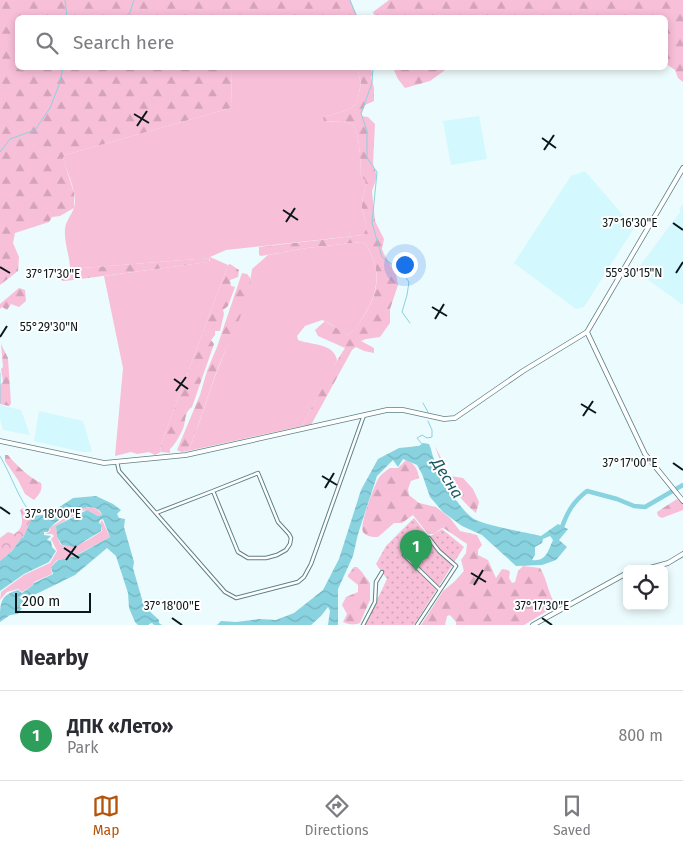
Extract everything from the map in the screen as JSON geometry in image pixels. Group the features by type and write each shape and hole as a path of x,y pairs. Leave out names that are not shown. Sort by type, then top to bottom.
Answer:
{"main road":[{"path":"0,441 104,463 186,455 387,410 403,410 444,419 455,418 523,371 587,332 683,168"},
{"path":"587,332 645,454 682,500"},
{"path":"661,565 683,554"},
{"path":"533,625 623,575"}],"street":[{"path":"117,462 119,471 225,592 236,598 298,582 304,577 364,415"},
{"path":"156,513 213,490 258,473 278,522 289,534 290,544 286,550 266,558 248,558 238,552 213,490"},
{"path":"416,625 456,566 439,551 429,538"},
{"path":"404,555 440,590"},
{"path":"363,625 375,602 376,582 382,572"}],"shaded area":[{"path":"479,116 487,159 451,165 443,121"},
{"path":"585,171 634,228 584,307 576,309 514,263 571,176"},
{"path":"683,204 683,305 636,271 681,211 679,209"},
{"path":"0,405 21,410 30,435 3,430 0,419"},
{"path":"39,411 83,421 92,452 82,452 34,441"}],"green space":[{"path":"0,0 350,0 357,15 15,15 15,70 232,70 231,108 65,155 63,158 74,193 74,208 60,216 52,217 49,222 15,233 13,243 19,257 18,271 0,285"},
{"path":"389,0 683,0 683,82 678,78 675,70 668,65 668,15 374,15 373,12"},
{"path":"232,70 358,70 361,83 357,103 348,110 323,117 325,121 352,124 355,127 360,149 361,177 365,180 362,204 366,224 365,231 363,235 226,250 210,257 228,265 160,447 161,452 155,455 149,452 137,454 131,452 115,456 123,368 104,276 208,262 210,260 209,258 70,269 65,240 65,227 74,208 75,196 63,158 65,155 231,108"},
{"path":"358,70 371,70 373,74 371,77 374,88 374,101 365,105 361,116 368,117 375,124 373,164 377,176 372,191 375,221 384,239 382,249 396,274 398,285 390,309 390,323 380,337 361,341 374,348 374,353 356,347 352,350 311,425 302,426 331,370 345,348 318,336 315,330 325,321 348,335 358,325 374,296 377,278 374,261 365,243 361,242 307,248 261,256 259,255 259,247 363,235 366,228 362,204 365,180 361,177 360,149 355,127 349,123 324,121 323,117 348,110 357,103 361,83"},
{"path":"394,70 445,70 430,81 405,88"},
{"path":"365,243 374,262 376,280 372,299 358,324 348,335 322,320 305,326 297,336 298,340 328,348 337,360 302,426 188,451 243,306 252,269 268,255 307,248"},
{"path":"209,258 209,262 65,281 61,280 60,277 70,269"},
{"path":"230,264 239,270 238,277 230,280 231,286 235,287 228,306 223,310 224,314 220,331 215,331 215,335 211,340 214,344 192,407 186,414 183,429 170,449 170,453 161,452 160,447 228,265"},
{"path":"242,273 247,274 251,279 246,301 220,363 188,451 181,452 177,450 200,395"},
{"path":"19,288 25,290 26,301 19,307 11,304 7,310 2,307 0,309 0,304"},
{"path":"1,344 8,358 11,404 9,406 0,404 0,385 3,382"},
{"path":"435,446 450,476 463,478 473,489 479,502 476,513 455,491"},
{"path":"5,455 8,455 24,471 41,483 40,492 34,500 25,494 5,461"},
{"path":"406,460 415,467 419,478 411,481 408,489 409,495 419,503 436,507 450,518 460,531 477,535 482,545 478,550 478,555 488,560 496,578 502,569 508,570 512,583 515,582 518,571 523,566 540,568 554,602 552,608 524,625 456,625 456,622 450,615 447,616 445,625 421,625 443,591 464,571 461,560 466,553 467,544 442,528 434,534 428,534 413,515 402,523 394,523 378,537 368,536 363,532 365,514 378,479 390,468 398,468"},
{"path":"677,499 683,504 683,510 662,518 658,516 657,512"},
{"path":"92,507 102,515 98,516 87,510 82,511 56,526 57,537 61,545 77,545 92,538 102,531 100,523 102,520 110,537 69,558 57,560 51,567 52,574 34,582 32,586 22,592 18,589 7,592 0,600 1,592 24,575 50,563 57,551 51,539 54,536 52,534 45,534 49,532 51,527 79,509"},
{"path":"23,508 32,519 23,538 0,561 0,538 8,532 14,534 20,529 22,520 20,510"},
{"path":"414,518 429,537 442,529 464,547 414,625 365,625 387,579 376,564 386,546"},
{"path":"354,567 361,571 370,583 370,600 360,623 347,624 343,622 347,614 342,605 346,597 358,592 358,585 348,577"}],"water":[{"path":"423,443 429,444 433,458 446,485 463,509 474,519 541,536 558,524 568,529 559,540 567,547 556,560 542,565 516,566 482,535 462,526 443,512 430,497 417,465 403,459 398,467 393,460 377,476 358,534 353,556 338,589 338,625 328,625 330,611 328,607 311,625 217,625 221,621 276,620 294,613 323,590 339,559 361,490 378,459 399,448 419,446","holes":["550,536 553,540 548,552 543,557 532,560 535,555 535,547 542,543 543,539"]},
{"path":"96,496 121,510 117,514 119,518 125,519 124,527 144,606 162,625 154,625 152,623 149,625 138,625 135,622 129,608 128,593 116,556 107,548 75,575 26,599 24,598 22,608 18,614 10,615 0,622 0,610 4,597 18,590 22,593 34,583 53,574 51,567 58,560 81,553 110,537 103,519 99,523 102,525 101,531 75,547 62,545 57,537 56,526 87,510 98,516 102,515 99,510 92,507 70,513 56,523 48,532 44,532 44,535 51,536 47,540 51,541 52,547 56,551 49,562 24,574 0,591 0,561 23,538 33,516 49,514 73,498"}],"waterway":[{"path":"65,0 67,15"},
{"path":"128,15 134,0"},
{"path":"350,0 356,15"},
{"path":"0,152 10,139 35,130 50,108 63,70"},
{"path":"373,70 372,83 361,113 367,131 367,158 377,172 372,223 382,257 402,272 409,282 402,312 410,323"},
{"path":"0,373 0,403"},
{"path":"423,403 429,414"},
{"path":"423,445 417,438 422,435 427,438 432,437 432,430 428,421"},
{"path":"0,456 19,495 33,516"},
{"name":"Десна","path":"558,529 562,527 575,503 587,491 634,506 645,507 683,485"}],"place":[{"name":"ДПК «Лето»","path":"416,571"}]}
